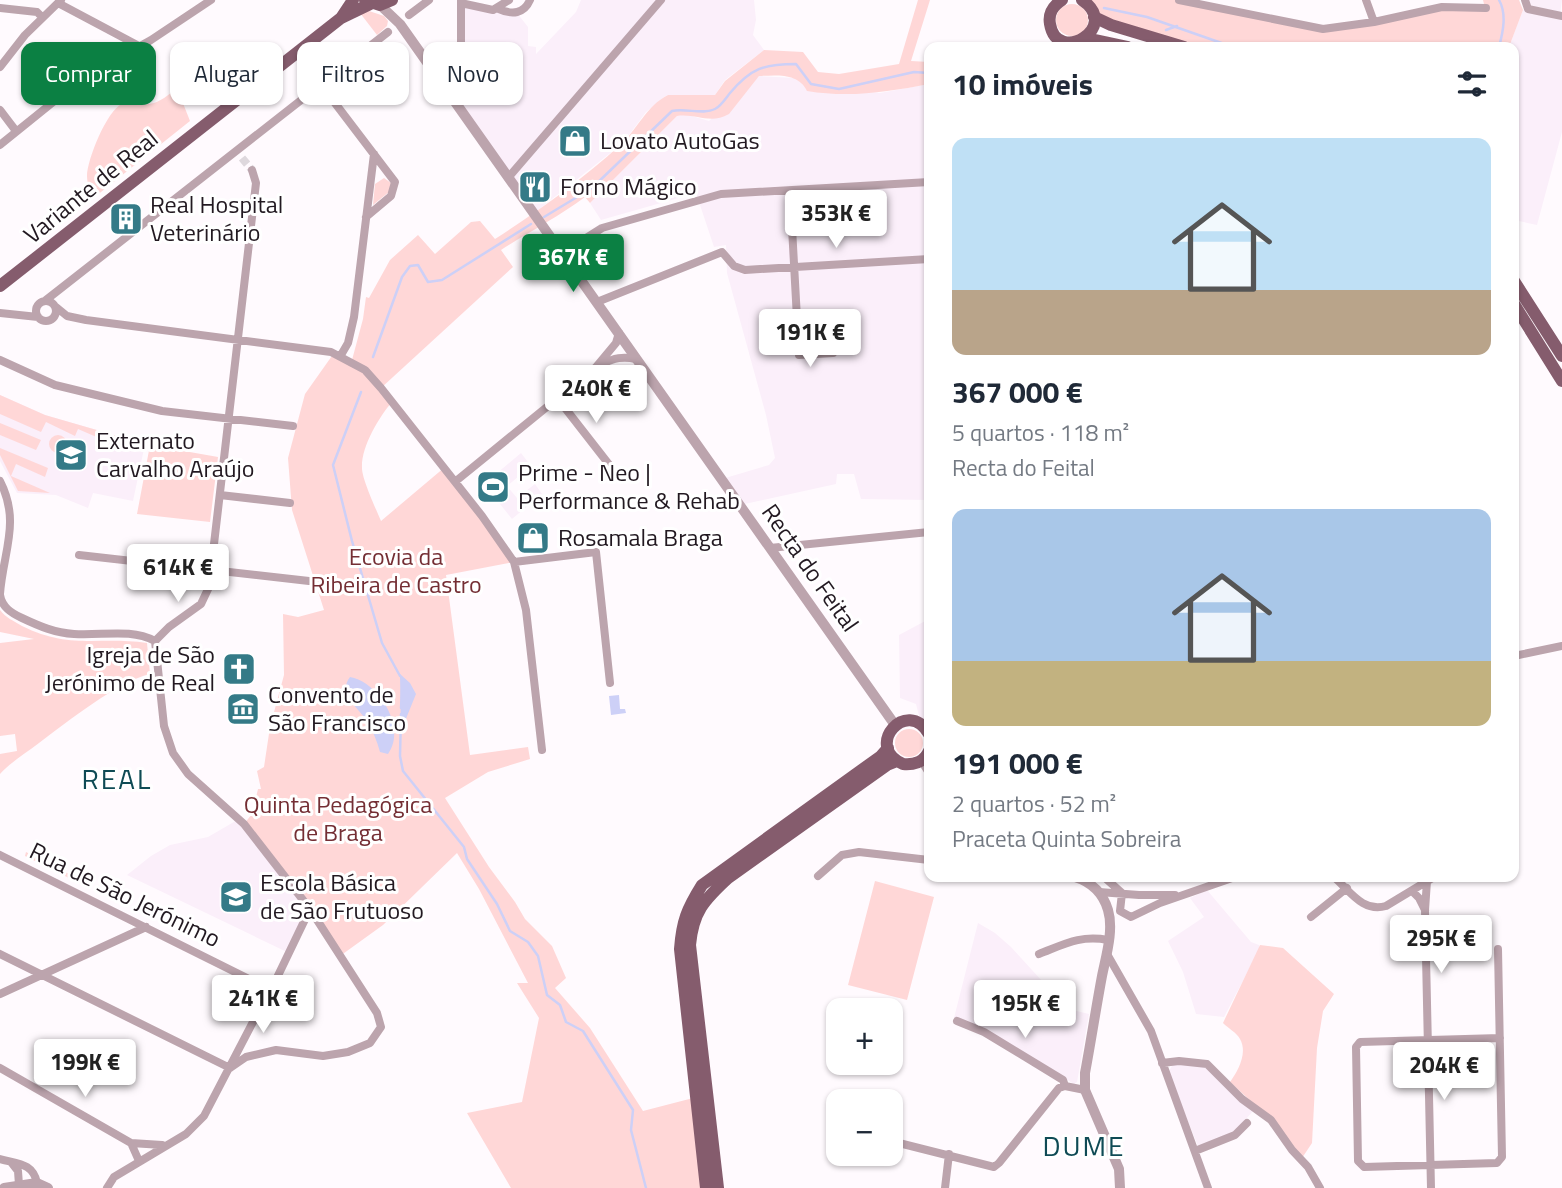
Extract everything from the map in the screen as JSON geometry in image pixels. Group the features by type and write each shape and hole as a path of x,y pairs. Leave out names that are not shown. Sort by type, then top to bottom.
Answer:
{"main road":[{"name":"Variante de Real","path":"341,18 353,0"},
{"path":"1055,41 1049,21 1050,14 1062,0"},
{"name":"Variante de Real","path":"0,286 341,18 380,2"},
{"path":"1078,42 1094,25 1089,6"},
{"path":"1089,6 1111,25 1167,42"},
{"path":"1519,289 1562,356"},
{"path":"1519,312 1562,381"},
{"path":"897,761 888,748 888,735 895,725 908,720 924,725"},
{"path":"706,1188 680,950 682,925 689,905 702,885 881,756 888,748"},
{"path":"718,1188 690,945 692,927 699,909 709,895 729,878 887,765 897,761 910,764 924,762"}],"street":[{"path":"145,42 211,0"},
{"path":"409,15 429,0"},
{"path":"499,9 509,0"},
{"path":"461,42 461,2 483,10 499,9 517,13 526,9 530,0"},
{"path":"508,178 660,0"},
{"path":"1179,0 1323,29 1374,23 1440,4 1486,8"},
{"path":"1366,0 1374,23"},
{"path":"1525,0 1528,9 1562,16"},
{"path":"0,67 25,35 59,1 132,42"},
{"name":"Recta do Feital","path":"380,2 400,24"},
{"name":"Recta do Feital","path":"380,2 423,57"},
{"path":"0,8 37,12 42,17"},
{"path":"377,42 388,33"},
{"path":"0,145 49,105"},
{"path":"52,304 71,283 299,105"},
{"path":"336,105 395,182 391,196 366,217"},
{"name":"Recta do Feital","path":"457,105 895,725"},
{"path":"0,110 16,131"},
{"path":"341,355 348,343 354,317 373,153"},
{"path":"155,641 169,627 201,604 206,596 256,183 251,170"},
{"path":"371,182 388,173"},
{"path":"561,254 602,228 721,194 924,182"},
{"path":"790,191 793,267 799,355 833,353 831,321 797,323"},
{"path":"597,302 722,252 734,266 745,270 924,259"},
{"path":"49,321 55,316 52,304"},
{"path":"38,317 37,305 52,304 68,316 86,320 305,347 341,355 365,370 456,481 501,540 514,562 526,610 542,750"},
{"path":"0,313 38,317 49,321 86,320"},
{"path":"456,481 596,367 616,343 619,333"},
{"path":"596,367 613,359 636,359"},
{"path":"0,360 55,385 163,411 293,426"},
{"path":"558,399 611,467"},
{"path":"0,481 7,494 11,513 11,539 1,576 0,594 1,601 10,612 44,629 76,635 115,632 143,635 155,641"},
{"path":"220,495 290,503"},
{"path":"771,548 924,533"},
{"path":"514,562 596,552 610,683"},
{"path":"79,555 309,581"},
{"path":"155,641 164,726 173,753 188,774 244,824 310,909 377,1013 380,1027 370,1043 348,1052 323,1056 276,1050 246,1057 230,1068"},
{"path":"1519,655 1562,646"},
{"path":"818,876 842,855 859,852 924,859"},
{"name":"Rua de São Jerónimo","path":"0,855 265,987 267,992"},
{"path":"1087,882 1099,892 1108,911 1108,940 1085,1073 1085,1090 1119,1169 1123,1187"},
{"path":"1110,882 1122,893"},
{"path":"1122,893 1120,911 1131,917 1217,882"},
{"path":"1340,882 1365,906 1378,909 1426,882"},
{"path":"1430,882 1425,910 1431,1188"},
{"path":"1311,917 1347,888"},
{"path":"1412,891 1425,910"},
{"path":"1099,892 1139,895 1188,894"},
{"path":"107,1188 114,1177 186,1134 204,1116 310,909"},
{"path":"0,995 146,927"},
{"path":"1039,954 1081,938 1108,940"},
{"path":"1498,948 1500,1038 1501,1161 1364,1167 1359,1161 1358,1135 1356,1047 1360,1042 1500,1038"},
{"path":"0,954 230,1068"},
{"path":"1107,954 1143,1014 1208,1188"},
{"path":"957,1021 984,1032 1063,1080 1065,1086"},
{"path":"1162,1063 1179,1060 1207,1064 1242,1099 1272,1120 1292,1150 1308,1167 1320,1188"},
{"path":"0,1068 131,1143 165,1145"},
{"path":"903,1144 994,1167 1059,1088 1065,1086 1085,1090"},
{"path":"1195,1151 1235,1135 1247,1122"},
{"path":"131,1143 139,1161"},
{"path":"945,1188 949,1154"},
{"path":"0,1159 30,1168 35,1172 37,1183"},
{"path":"11,1162 18,1171 19,1185"},
{"path":"4,1188 37,1183 48,1188"}],"shaded area":[{"path":"581,0 754,0 756,20 753,35 764,50 725,80 715,95 664,97 646,112 623,143 533,214 457,105 523,105 523,42 460,42 461,3 517,13 528,27 528,46 536,47 536,54 576,12"},
{"path":"1525,0 1562,0 1562,132 1537,225 1519,221 1519,42 1511,42 1523,10 1528,9"},
{"path":"759,76 795,78 803,83 880,93 924,85 924,500 861,499 854,474 837,474 836,484 740,505 722,479 769,465 775,458 727,273 726,245 714,247 696,193 601,220 590,203 677,116 685,114 709,121"},
{"name":"Externato Carvalho Araújo","path":"0,395 45,415 145,444 133,501 93,493 88,508 56,495 17,493 0,461"},
{"path":"521,453 531,466 507,486 517,498 535,484 542,494 512,519 484,484"},
{"path":"924,622 924,723 921,724 916,704 900,698 899,635"},
{"name":"Escola Básica de São Frutuoso","path":"239,819 310,909 289,953 127,875 170,845 208,837"},
{"path":"1207,890 1251,942 1259,945 1259,950 1224,1017 1196,1014 1183,972 1168,941 1204,917 1190,898"},
{"path":"978,923 1011,947 1064,1005 1089,1014 1077,1082 1074,1084 984,1028 954,1018"},
{"path":"1173,1064 1205,1066 1254,1110 1233,1133 1198,1146 1168,1073"}],"green space":[{"path":"918,0 930,0 911,61 924,62 924,85 883,92 838,94 807,91 799,81 787,76 759,76 729,114 716,119 677,116 590,203 585,197 501,250 513,267 381,388 392,402 372,433 364,451 362,468 381,521 445,467 514,562 446,575 470,755 528,747 530,759 488,772 445,798 525,919 552,946 566,978 555,988 590,1028 643,1111 697,1097 706,1188 511,1188 467,1113 522,1102 539,1018 517,983 528,983 457,853 383,925 340,956 244,824 252,814 258,789 261,789 257,771 264,767 270,727 284,675 283,614 298,617 324,610 292,510 288,458 305,394 334,353 352,360 366,297 369,298 390,260 418,235 435,254 471,222 480,221 495,239 559,195 605,158 626,139 648,111 668,95 715,95 725,81 764,50 803,52 818,72 839,74 899,64"},
{"path":"1089,0 1179,0 1323,29 1442,7 1485,8 1483,0 1519,0 1523,10 1511,42 1168,42 1102,22"},
{"path":"1072,4 1084,8 1088,20 1084,32 1072,36 1060,32 1056,20 1060,8"},
{"path":"369,11 384,16 388,21 387,26 377,35 360,13"},
{"path":"170,93 170,105 184,105 190,121 96,196 88,182 88,169 94,148 110,116 120,105 156,105 156,102"},
{"path":"384,178 391,183 389,192 373,205 375,184"},
{"path":"0,395 45,415 145,444 144,448 108,442 78,429 75,436 46,422 41,432 0,414"},
{"path":"0,423 41,440 36,450 0,435"},
{"path":"54,435 62,435 67,444 65,451 54,453 49,448 49,440"},
{"path":"150,445 218,457 210,522 137,514"},
{"path":"0,448 48,468 45,477 16,464 11,476 50,493 18,491 0,455"},
{"path":"0,610 22,626 55,638 147,643 150,674 123,685 93,704 0,774 0,754 17,751 15,734 0,736 0,643 34,639 0,632"},
{"path":"909,729 919,733 923,743 919,753 909,757 899,753 895,743 899,733"},
{"path":"26,852 71,875 69,878 25,856"},
{"path":"875,881 934,897 907,1000 848,985"},
{"path":"1260,945 1283,948 1334,994 1323,1011 1317,1048 1312,1143 1302,1158 1278,1126 1230,1082 1239,1067 1243,1050 1239,1037 1223,1023"}],"water":[{"path":"400,674 410,683 416,694 401,731"},
{"path":"350,677 371,687 387,708 394,732 388,754 380,752 369,725 347,695"},
{"path":"619,695 620,709 625,709 626,713 611,715 609,696"}],"waterway":[{"path":"1499,0 1504,17 1500,42"},
{"path":"1104,8 1147,17 1219,42"},
{"path":"1166,30 1177,26"},
{"path":"544,217 592,188 672,111 715,109 745,78 759,69 796,64 811,84 839,89 914,72 924,73"},
{"path":"373,357 402,277 410,266 418,265 428,282 442,280 531,224"},
{"path":"361,392 333,465 382,643 400,676"},
{"path":"401,708 402,690"},
{"path":"401,714 400,756 403,771 464,847 467,859 497,904 510,931 528,942 538,956 547,995 560,1005 566,1022 583,1031 633,1110 631,1130 646,1188"}],"tunnel":[{"path":"242,158 252,170"}],"place":[{"name":"Lovato AutoGas","path":"575,141"},
{"name":"Forno Mágico","path":"535,187"},
{"name":"Real Hospital Veterinário","path":"126,219"},
{"name":"Externato Carvalho Araújo","path":"71,455"},
{"name":"Prime - Neo | Performance & Rehab","path":"493,487"},
{"name":"Rosamala Braga","path":"533,538"},
{"name":"Igreja de São Jerónimo de Real","path":"239,669"},
{"name":"Convento de São Francisco","path":"243,709"},
{"name":"Escola Básica de São Frutuoso","path":"236,897"}],"district":[{"name":"REAL","path":"117,779"},
{"name":"DUME","path":"1084,1146"}],"park label":[{"name":"Ecovia da Ribeira de Castro","path":"396,571"},
{"name":"Quinta Pedagógica de Braga","path":"338,819"}]}
